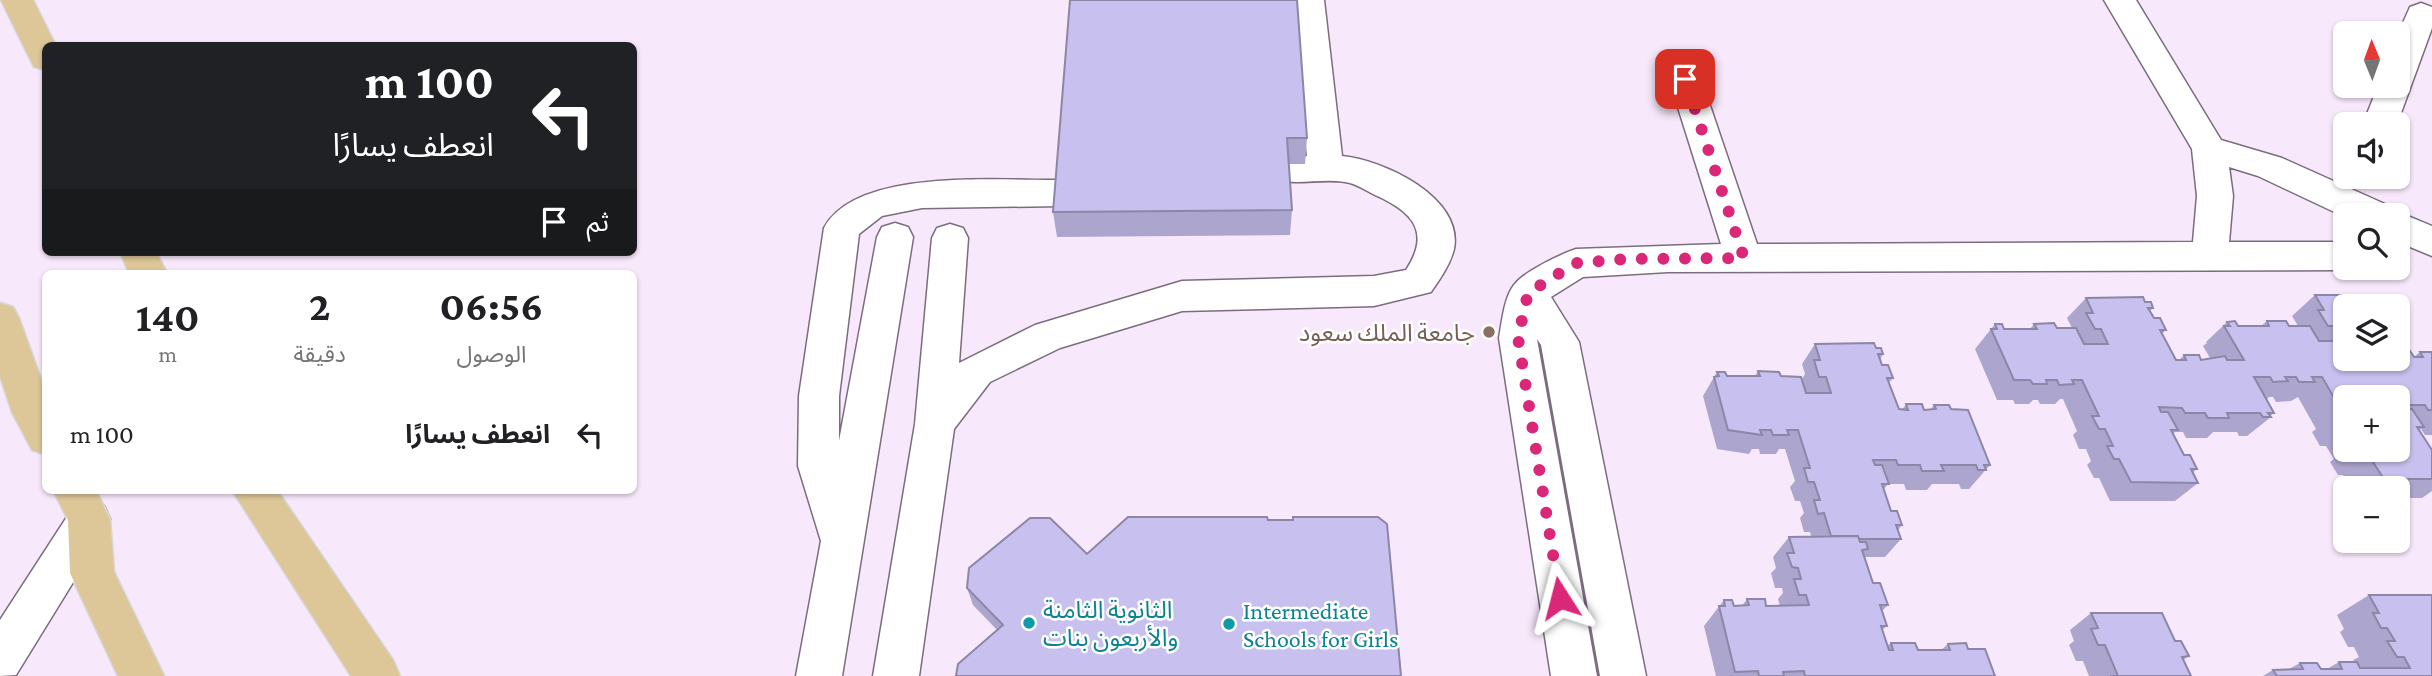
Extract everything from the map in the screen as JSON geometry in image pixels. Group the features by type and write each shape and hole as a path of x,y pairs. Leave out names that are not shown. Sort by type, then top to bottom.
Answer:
{"main road":[{"path":"17,0 42,52"},
{"path":"4,337 32,412 42,431"},
{"path":"256,494 377,676"},
{"path":"82,504 92,573 141,676"}],"street":[{"path":"1308,0 1326,169"},
{"path":"2120,0 2209,149 2215,196 2210,257"},
{"path":"2410,45 2421,14"},
{"path":"1685,79 1744,258"},
{"path":"2209,149 2362,199"},
{"path":"935,424 976,371 1049,336 1182,296 1374,291 1418,282 1433,263 1437,241 1433,221 1416,201 1387,185 1347,169 1286,170"},
{"path":"843,544 819,467 819,396 842,228 872,205 922,195 1060,193"},
{"path":"2410,232 2432,242"},
{"path":"819,676 895,237"},
{"path":"896,676 935,424 950,238"},
{"path":"2410,256 2432,255"},
{"path":"1574,676 1518,338 1528,293 1576,263 1627,259 2333,256"},
{"path":"1528,293 1560,342 1623,676"},
{"path":"0,660 82,504"}],"shaded area":[{"name":"جامعة الملك سعود","path":"0,0 2432,0 2432,676 0,676"}],"building":[{"path":"1070,0 1297,0 1307,138 1287,138 1292,210 1053,212"},
{"path":"2315,295 2333,295 2333,326 2328,326 2318,310 2324,310"},
{"path":"2143,297 2145,302 2151,302 2153,308 2148,308 2154,318 2160,318 2166,330 2160,330 2176,360 2186,360 2184,355 2199,355 2201,360 2225,356 2227,360 2244,360 2224,326 2230,326 2227,322 2235,321 2238,326 2269,326 2267,321 2286,321 2289,326 2310,326 2319,341 2333,341 2333,371 2410,371 2410,351 2414,357 2423,357 2420,352 2432,352 2432,410 2428,410 2425,405 2410,405 2410,385 2333,385 2333,396 2322,377 2312,377 2315,382 2299,382 2296,377 2285,377 2288,381 2273,382 2270,377 2254,377 2274,413 2268,413 2271,417 2263,417 2260,413 2227,413 2229,418 2208,418 2205,413 2185,413 2182,408 2159,407 2161,412 2168,412 2178,430 2171,430 2184,455 2190,455 2197,469 2191,469 2198,483 2131,482 2119,459 2114,459 2107,446 2113,446 2105,429 2099,429 2092,416 2099,416 2082,380 2072,380 2074,384 2059,385 2057,380 2046,380 2047,384 2033,384 2030,380 2014,380 1991,329 1997,329 1995,324 2002,324 2004,329 2037,329 2034,324 2054,323 2057,328 2076,328 2084,344 2108,344 2101,329 2095,329 2086,313 2093,313 2086,298"},
{"path":"1874,343 1876,348 1881,348 1883,354 1878,354 1882,365 1888,365 1893,378 1887,378 1899,409 1908,410 1906,404 1922,404 1924,410 1936,409 1934,405 1949,405 1951,409 1968,410 1990,465 1984,465 1986,470 1978,470 1976,465 1941,465 1944,471 1922,471 1920,465 1898,465 1896,460 1873,460 1875,465 1882,465 1889,484 1882,484 1891,511 1897,511 1902,525 1896,525 1901,539 1831,536 1824,513 1818,514 1814,500 1820,500 1814,482 1808,482 1804,468 1810,468 1798,430 1787,430 1789,435 1773,435 1771,430 1760,430 1762,435 1728,430 1714,377 1719,376 1717,372 1725,372 1727,376 1760,376 1758,371 1779,372 1781,376 1801,377 1806,393 1831,393 1826,377 1819,377 1814,360 1820,360 1815,344"},
{"path":"2412,409 2424,427 2417,427 2432,450 2432,479 2382,476 2373,462 2410,462"},
{"name":"Intermediate Schools for Girls","path":"1128,517 1267,517 1268,520 1293,520 1293,517 1378,517 1387,524 1401,676 956,676 958,664 1003,625 967,588 969,568 1030,518 1050,518 1087,554"},
{"path":"1858,536 1860,542 1866,542 1868,549 1862,550 1873,583 1880,583 1888,605 1880,605 1887,626 1881,626 1889,650 1893,650 1891,643 1915,643 1918,650 1950,650 1948,644 1966,643 1968,649 1985,649 1995,676 1805,676 1804,671 1783,672 1784,676 1759,676 1758,671 1735,672 1719,606 1725,606 1724,600 1732,600 1734,606 1749,605 1747,599 1765,599 1766,606 1809,605 1806,595 1799,595 1794,579 1801,579 1798,568 1792,567 1787,553 1794,553 1789,537"},
{"path":"2369,595 2432,595 2432,676 2277,676 2273,670 2303,669 2300,663 2317,663 2321,669 2342,669 2339,662 2357,662 2360,668 2410,668 2404,657 2397,657 2387,641 2395,641 2387,628 2381,628 2373,613 2379,613"},
{"path":"2091,613 2162,613 2175,641 2181,641 2189,656 2182,657 2191,676 2118,676 2105,645 2098,645 2091,629 2098,628"}],"place":[{"name":"جامعة الملك سعود","path":"1489,332"},
{"name":"الثانوية الثامنة والأربعون بنات","path":"1029,623"},
{"name":"Intermediate Schools for Girls","path":"1229,624"}],"route":[{"path":"1560,598 1518,338 1528,293 1576,263 1627,259 1744,258 1685,79"}]}
